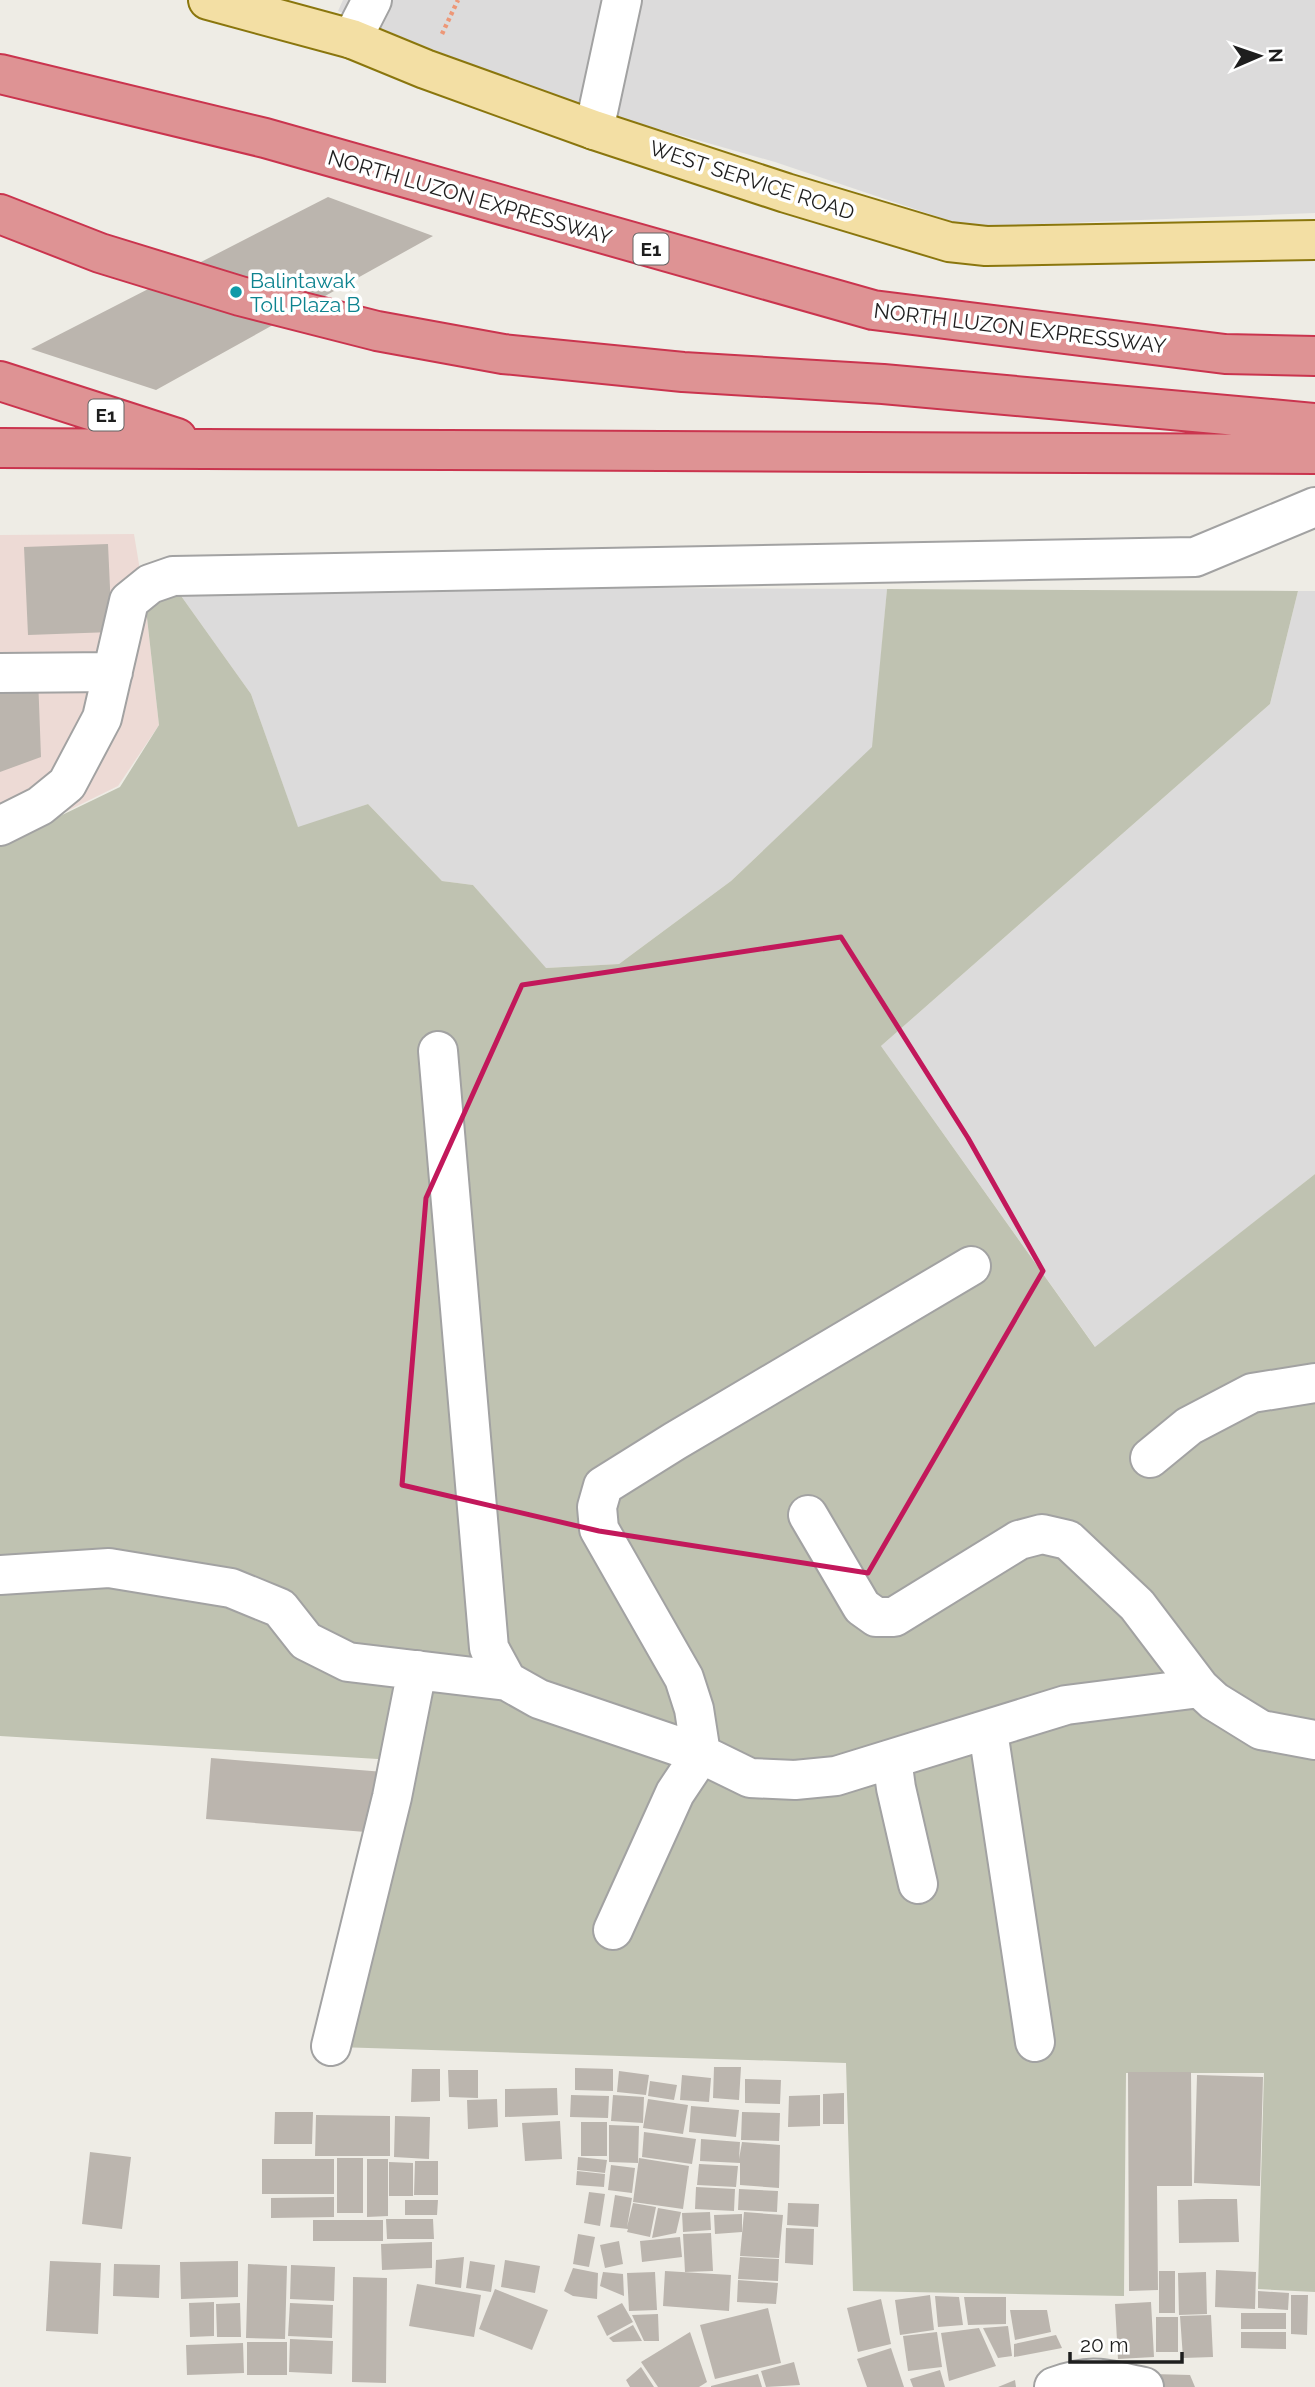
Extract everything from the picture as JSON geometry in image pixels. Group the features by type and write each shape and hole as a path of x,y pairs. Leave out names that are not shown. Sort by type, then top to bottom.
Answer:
{"highway":[{"name":"NORTH LUZON EXPRESSWAY","path":"0,74 265,138 873,310 1225,354 1315,356"},
{"path":"0,214 100,253 240,296 377,331 503,354 683,372 883,384 1315,422"},
{"name":"E1","path":"0,381 213,449"},
{"name":"E1","path":"0,448 1315,454"}],"main road":[{"name":"WEST SERVICE ROAD","path":"208,0 352,39 425,69 594,130 786,193 949,242 986,246 1315,240"}],"street":[{"path":"352,39 372,0"},
{"path":"594,130 622,0"},
{"path":"0,826 40,806 67,784 102,718 129,601 149,584 173,576 1195,557 1315,507"},
{"path":"0,673 113,672"},
{"path":"438,1051 489,1648 507,1681"},
{"path":"613,1930 675,1793 701,1754 694,1709 684,1678 599,1529 597,1507 603,1486 674,1441 971,1266"},
{"path":"1150,1458 1189,1426 1252,1393 1315,1382"},
{"path":"808,1516 862,1607 876,1617 894,1617 1018,1541 1042,1534 1068,1540 1137,1605 1200,1688 1214,1701 1261,1730 1315,1740"},
{"path":"0,1575 109,1568 231,1588 279,1608 306,1642 348,1662 507,1681 539,1699 701,1754 750,1778 795,1780 836,1776 1066,1705 1200,1688"},
{"path":"331,2046 392,1797 416,1670"},
{"path":"988,1731 1035,2042"},
{"path":"892,1759 918,1884"},
{"path":"1054,2387 1082,2378 1143,2387"}],"highlighted area":[{"path":"841,937 968,1138 1043,1271 868,1573 599,1531 402,1485 426,1198 522,985"}],"shaded area":[{"path":"343,0 1315,0 1315,213 968,227 775,162 560,101 338,11"},
{"path":"134,534 145,601 159,725 118,786 0,844 0,535"},
{"path":"174,586 887,589 873,747 731,881 619,964 545,968 473,885 442,881 368,804 298,828 251,694"},
{"path":"174,586 251,694 298,827 368,804 442,881 473,885 546,968 619,964 731,881 872,747 887,589 1298,591 1270,704 881,1046 1095,1347 1315,1174 1315,2292 1258,2289 1264,2073 1126,2073 1124,2296 853,2291 846,2063 337,2047 411,1761 0,1736 0,845 120,787 159,725 145,600"},
{"path":"1298,591 1315,591 1315,1174 1096,1348 881,1046 1270,704"}],"building":[{"name":"Balintawak Toll Plaza B","path":"328,197 433,236 156,390 31,349"},
{"path":"108,544 112,632 28,635 24,547"},
{"path":"0,677 38,677 41,757 0,772"},
{"path":"211,1758 384,1772 378,1833 206,1819"},
{"path":"714,2067 741,2067 739,2100 713,2098"},
{"path":"575,2068 613,2069 613,2091 575,2090"},
{"path":"412,2069 440,2069 440,2101 411,2102"},
{"path":"448,2070 478,2070 478,2098 449,2097"},
{"path":"619,2071 649,2075 646,2095 617,2092"},
{"path":"1128,2072 1191,2072 1192,2186 1157,2186 1158,2290 1129,2291"},
{"path":"682,2075 711,2078 709,2102 680,2100"},
{"path":"1197,2075 1263,2077 1260,2186 1194,2183"},
{"path":"745,2079 781,2080 780,2104 745,2103"},
{"path":"650,2081 677,2085 674,2100 648,2096"},
{"path":"557,2088 558,2115 505,2117 505,2089"},
{"path":"844,2093 844,2124 823,2124 823,2094"},
{"path":"571,2095 609,2096 608,2118 570,2117"},
{"path":"613,2095 644,2097 643,2123 611,2121"},
{"path":"820,2095 820,2126 788,2127 789,2096"},
{"path":"497,2099 498,2127 468,2129 467,2100"},
{"path":"648,2099 688,2105 683,2134 643,2128"},
{"path":"691,2106 739,2110 736,2137 689,2132"},
{"path":"275,2112 313,2112 312,2144 274,2144"},
{"path":"742,2112 780,2113 779,2141 741,2140"},
{"path":"316,2115 390,2116 390,2156 315,2156"},
{"path":"395,2116 430,2117 429,2159 394,2157"},
{"path":"560,2121 562,2159 525,2161 522,2123"},
{"path":"581,2122 607,2122 607,2156 581,2156"},
{"path":"609,2125 639,2126 638,2163 609,2162"},
{"path":"644,2132 696,2139 692,2164 642,2157"},
{"path":"701,2139 740,2142 739,2159 742,2142 780,2145 779,2188 740,2185 740,2163 700,2161"},
{"path":"90,2152 131,2157 122,2229 82,2224"},
{"path":"578,2157 607,2160 605,2173 577,2170"},
{"path":"337,2158 363,2158 363,2213 337,2213"},
{"path":"639,2158 689,2166 683,2209 633,2202"},
{"path":"262,2159 334,2159 334,2194 262,2194"},
{"path":"367,2159 388,2159 388,2216 367,2217"},
{"path":"415,2161 438,2161 438,2195 414,2195"},
{"path":"389,2162 413,2163 413,2196 389,2196"},
{"path":"699,2164 738,2166 736,2187 697,2185"},
{"path":"611,2165 635,2168 632,2193 608,2190"},
{"path":"577,2171 605,2174 604,2187 576,2185"},
{"path":"696,2187 735,2189 734,2211 695,2209"},
{"path":"739,2189 778,2191 777,2212 738,2210"},
{"path":"589,2192 605,2194 600,2226 584,2223"},
{"path":"615,2195 632,2198 627,2227 633,2203 656,2207 650,2237 627,2232 628,2229 610,2227"},
{"path":"334,2197 334,2217 271,2218 271,2198"},
{"path":"1237,2199 1239,2242 1179,2243 1178,2200"},
{"path":"405,2200 438,2200 437,2215 405,2215"},
{"path":"788,2203 819,2204 818,2227 787,2225"},
{"path":"658,2208 681,2212 676,2233 652,2238"},
{"path":"710,2212 711,2230 683,2232 682,2213"},
{"path":"744,2212 783,2215 779,2258 740,2256"},
{"path":"742,2214 742,2232 715,2234 714,2215"},
{"path":"386,2219 433,2219 434,2239 387,2239"},
{"path":"313,2220 383,2220 383,2241 313,2241"},
{"path":"786,2228 814,2229 813,2265 785,2263"},
{"path":"711,2233 713,2271 685,2272 683,2234"},
{"path":"578,2234 595,2237 589,2267 573,2264"},
{"path":"680,2237 682,2257 642,2262 640,2241"},
{"path":"619,2241 623,2264 605,2268 600,2245"},
{"path":"432,2242 432,2268 382,2270 381,2244"},
{"path":"464,2257 461,2288 435,2284 436,2260"},
{"path":"740,2257 779,2259 778,2281 738,2279"},
{"path":"505,2260 540,2266 535,2293 501,2287"},
{"path":"50,2261 101,2263 98,2334 46,2331"},
{"path":"238,2261 238,2297 181,2299 180,2262"},
{"path":"470,2261 495,2265 491,2292 466,2288"},
{"path":"114,2264 160,2265 159,2298 113,2296"},
{"path":"248,2264 287,2266 285,2339 246,2338"},
{"path":"291,2265 335,2267 334,2301 290,2299"},
{"path":"573,2268 598,2273 597,2299 573,2296 564,2291"},
{"path":"1216,2270 1256,2272 1255,2309 1215,2307"},
{"path":"665,2271 731,2275 729,2311 663,2306"},
{"path":"1159,2271 1175,2271 1175,2313 1159,2313"},
{"path":"603,2272 623,2274 624,2296 600,2286"},
{"path":"655,2272 657,2310 629,2311 627,2273"},
{"path":"1206,2272 1207,2314 1179,2315 1178,2273"},
{"path":"353,2277 387,2278 386,2383 352,2382"},
{"path":"738,2280 778,2283 776,2304 737,2302"},
{"path":"417,2284 481,2295 474,2337 409,2326"},
{"path":"495,2289 548,2310 532,2350 479,2329"},
{"path":"1258,2291 1289,2293 1288,2310 1258,2308"},
{"path":"930,2295 934,2330 900,2335 895,2300"},
{"path":"1291,2295 1308,2295 1307,2335 1291,2334"},
{"path":"935,2296 959,2297 963,2325 938,2327"},
{"path":"964,2297 1006,2297 1006,2324 968,2325"},
{"path":"881,2299 891,2344 858,2352 847,2308"},
{"path":"214,2302 214,2336 190,2337 189,2303"},
{"path":"1151,2302 1154,2357 1118,2359 1115,2304"},
{"path":"240,2303 241,2337 217,2337 216,2304"},
{"path":"290,2303 333,2305 332,2338 288,2336"},
{"path":"622,2303 633,2322 607,2336 597,2316"},
{"path":"768,2308 781,2363 715,2379 700,2325"},
{"path":"1010,2310 1047,2310 1051,2332 1015,2340"},
{"path":"1241,2313 1286,2313 1286,2329 1241,2329"},
{"path":"658,2314 659,2341 644,2341 632,2315"},
{"path":"1211,2315 1213,2357 1183,2358 1180,2316"},
{"path":"1156,2317 1178,2317 1178,2352 1156,2352"},
{"path":"633,2325 642,2341 613,2342 609,2338"},
{"path":"1008,2326 1012,2356 998,2358 983,2328"},
{"path":"979,2328 996,2366 949,2381 941,2333"},
{"path":"690,2332 707,2382 699,2387 658,2387 641,2362"},
{"path":"937,2332 942,2367 908,2371 903,2336"},
{"path":"1241,2332 1286,2332 1286,2349 1241,2348"},
{"path":"1056,2335 1062,2348 1014,2357 1014,2344"},
{"path":"290,2339 333,2341 332,2374 289,2372"},
{"path":"247,2342 287,2342 287,2375 247,2375"},
{"path":"243,2343 244,2373 187,2375 186,2345"},
{"path":"891,2348 904,2387 867,2387 857,2359"},
{"path":"794,2362 800,2385 766,2387 761,2371"},
{"path":"641,2367 654,2387 630,2387 626,2380"},
{"path":"940,2370 945,2387 913,2387 910,2379"},
{"path":"758,2374 762,2387 711,2387 711,2386"},
{"path":"1153,2374 1190,2375 1195,2387 1140,2387"},
{"path":"1015,2380 1016,2387 998,2387"}],"place":[{"name":"Balintawak Toll Plaza B","path":"236,292"}]}
